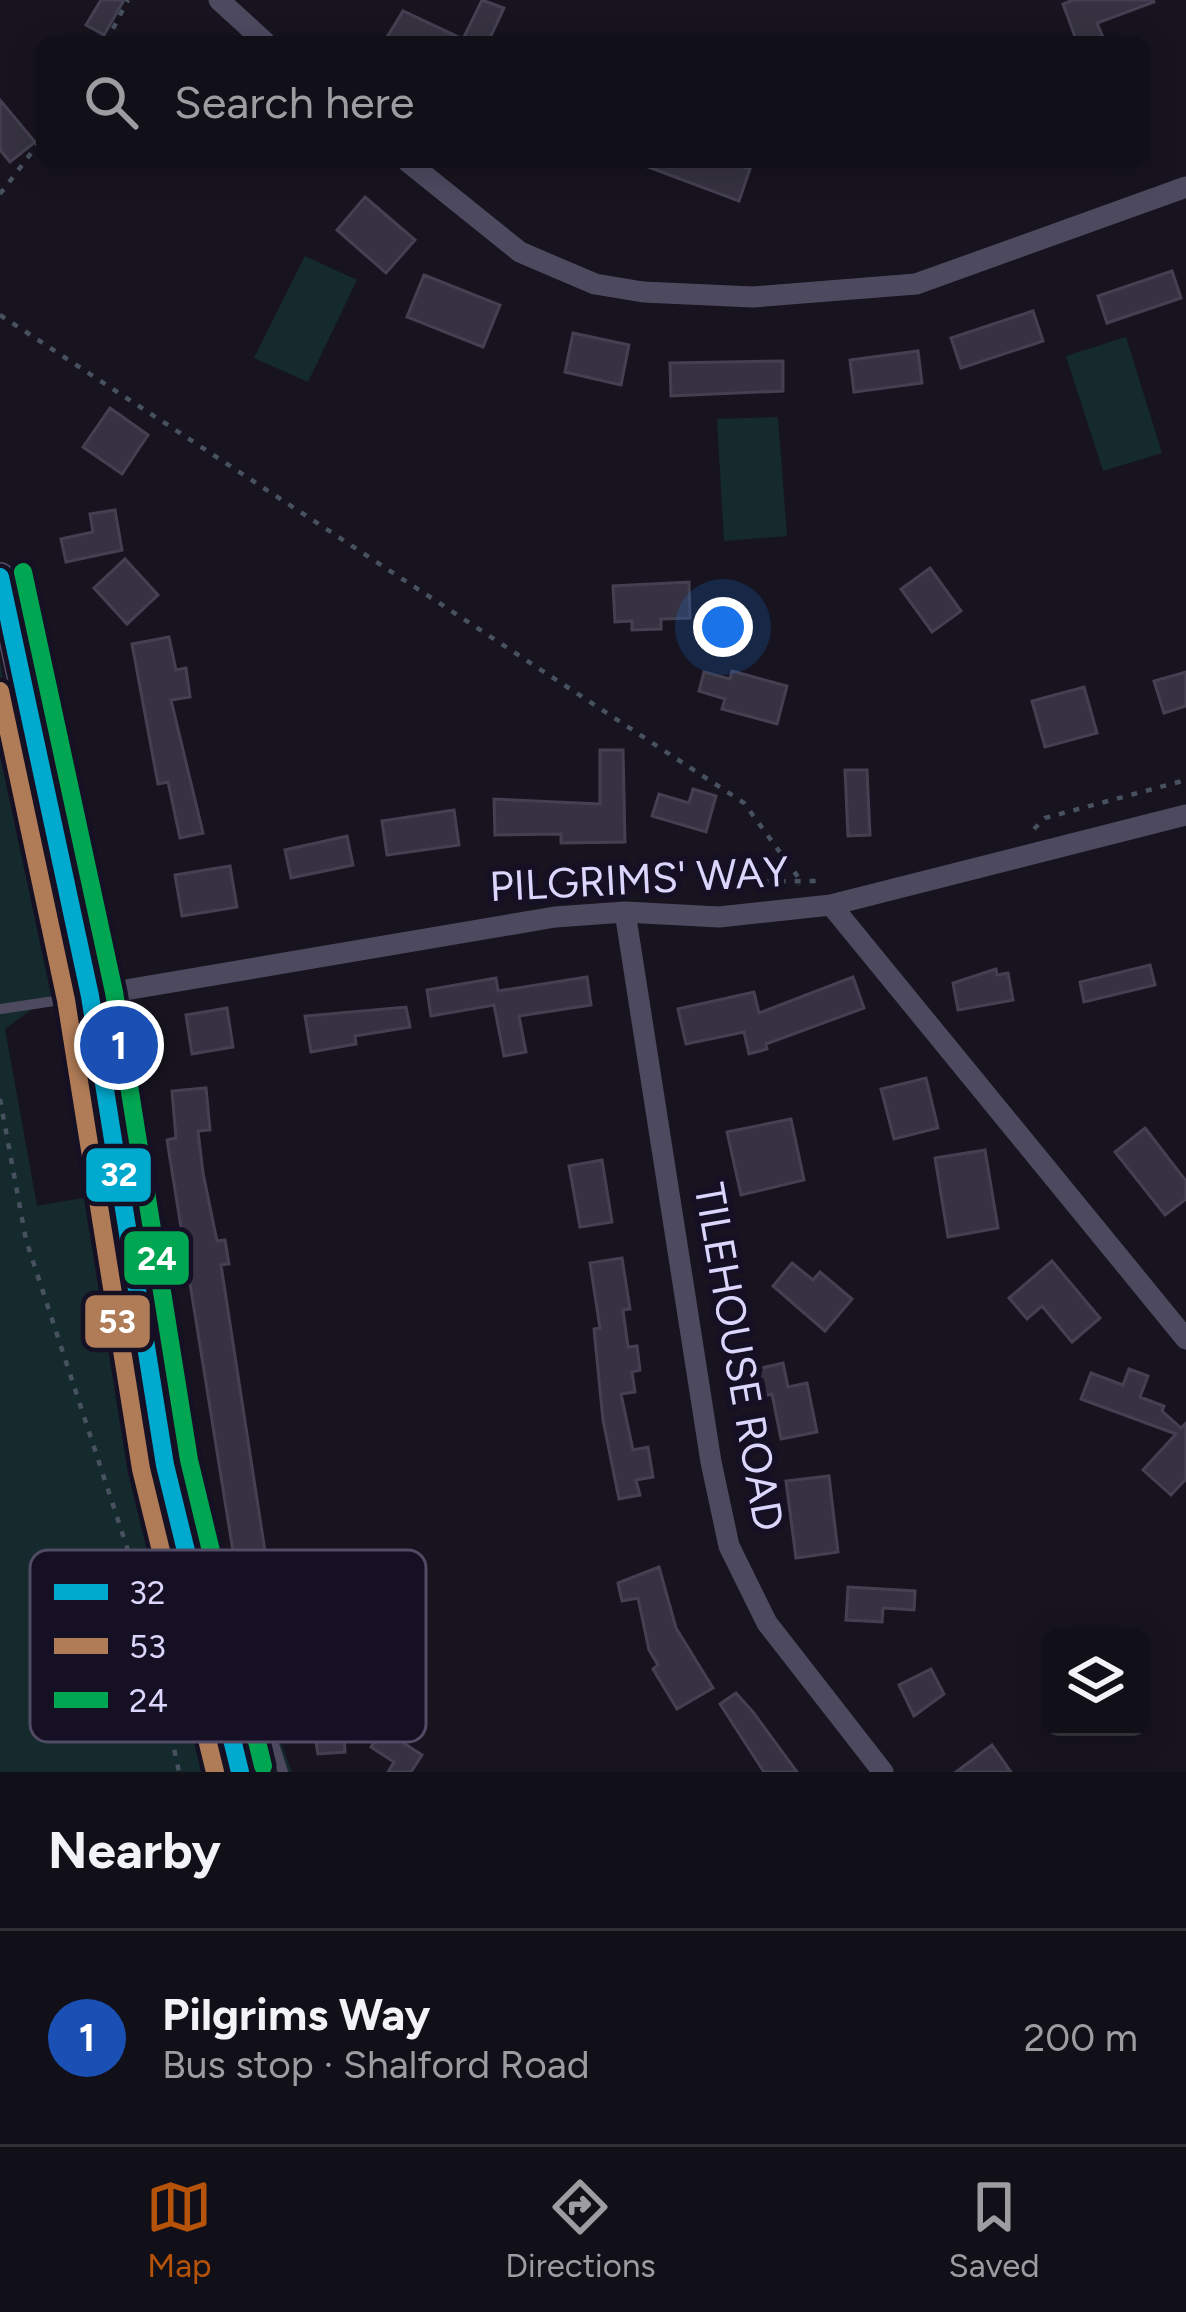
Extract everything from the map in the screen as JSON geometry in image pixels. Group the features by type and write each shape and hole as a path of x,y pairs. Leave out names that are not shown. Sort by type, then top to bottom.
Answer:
{"main road":[{"path":"1,588 90,996 165,1465 186,1550"},
{"path":"233,1742 240,1772"}],"street":[{"path":"219,0 258,36"},
{"path":"415,168 520,252 595,284 753,297 916,284 1186,187"},
{"name":"PILGRIMS' WAY","path":"90,996 476,927 625,912 719,917 831,905 1186,815"},
{"path":"831,905 1186,1339"},
{"name":"TILEHOUSE ROAD","path":"625,912 711,1462 730,1546 767,1622 883,1772"}],"lane":[{"path":"1,1009 90,996"},
{"path":"273,1742 283,1772"}],"path":[{"path":"109,36 128,0"},
{"path":"0,194 36,147"},
{"path":"0,315 744,803 798,881 799,910"},
{"path":"1018,835 1045,818 1186,780"},
{"path":"700,901 710,889 727,882 836,880"},
{"path":"0,1099 26,1240 128,1550"},
{"path":"173,1742 179,1772"}],"green space":[{"path":"305,256 357,280 308,382 254,358"},
{"path":"1126,337 1162,453 1103,471 1066,356"},
{"path":"778,417 787,536 724,541 717,419"},
{"path":"0,661 58,990 5,1029 37,1206 99,1195 168,1550 30,1550 30,1742 214,1742 221,1772 0,1772"},
{"path":"189,1506 206,1550 200,1550"},
{"path":"248,1742 280,1742 292,1772 255,1772"}],"building":[{"path":"101,0 124,0 104,35 86,25"},
{"path":"482,0 504,8 491,36 464,36"},
{"path":"1073,0 1154,2 1097,23 1102,36 1075,36 1063,4"},
{"path":"403,11 457,36 388,36"},
{"path":"0,100 35,142 10,162 0,150"},
{"path":"651,168 750,169 739,201"},
{"path":"365,197 415,240 386,273 337,230"},
{"path":"1172,271 1181,298 1107,323 1098,296"},
{"path":"424,275 500,305 483,347 407,317"},
{"path":"1033,311 1043,341 961,368 951,338"},
{"path":"573,333 629,345 621,385 565,372"},
{"path":"918,351 922,383 854,392 850,360"},
{"path":"783,361 783,391 671,396 670,363"},
{"path":"110,408 148,435 122,474 83,447"},
{"path":"115,510 122,550 66,562 61,539 93,532 90,514"},
{"path":"125,559 158,595 127,624 94,588"},
{"path":"930,568 961,611 932,632 901,589"},
{"path":"689,582 690,618 661,619 661,629 632,630 632,621 615,622 613,586"},
{"path":"169,637 176,670 186,668 190,697 171,700 203,833 180,838 168,782 158,784 132,644"},
{"path":"732,671 787,686 777,724 722,709 725,699 699,691 704,672 730,679"},
{"path":"1186,672 1186,706 1164,713 1154,681"},
{"path":"1084,687 1097,733 1045,747 1032,701"},
{"path":"600,750 623,750 625,842 561,843 561,834 495,835 494,799 600,804"},
{"path":"845,770 867,770 870,835 848,836"},
{"path":"693,789 716,796 706,832 652,816 659,794 689,803"},
{"path":"454,810 459,845 387,855 382,821"},
{"path":"347,836 353,865 291,878 285,850"},
{"path":"230,866 237,907 182,916 175,875"},
{"path":"1150,965 1155,985 1084,1002 1080,982"},
{"path":"996,969 997,975 1008,973 1013,1000 958,1010 953,983"},
{"path":"587,977 591,1005 519,1016 526,1052 504,1056 494,1005 431,1016 427,990 496,978 498,991"},
{"path":"853,977 864,1008 766,1044 767,1049 749,1054 744,1032 686,1044 678,1009 754,992 759,1013"},
{"path":"406,1007 410,1027 355,1036 356,1044 311,1052 305,1016"},
{"path":"227,1008 233,1047 192,1054 186,1015"},
{"path":"926,1078 938,1128 894,1139 881,1089"},
{"path":"206,1088 210,1130 198,1131 203,1173 217,1241 225,1240 229,1264 221,1265 265,1550 233,1550 167,1140 176,1138 172,1091"},
{"path":"791,1119 804,1180 741,1195 727,1132"},
{"path":"1145,1128 1186,1181 1186,1199 1165,1215 1115,1152"},
{"path":"985,1150 998,1228 948,1237 935,1158"},
{"path":"602,1160 612,1222 580,1227 569,1166"},
{"path":"622,1258 630,1309 623,1310 628,1347 637,1346 640,1370 632,1372 635,1392 621,1394 633,1450 648,1447 653,1477 636,1480 640,1495 619,1499 603,1420 594,1329 600,1328 590,1263"},
{"path":"1052,1261 1100,1318 1072,1342 1042,1306 1027,1319 1009,1298"},
{"path":"792,1263 813,1280 820,1272 852,1299 825,1331 773,1286"},
{"path":"783,1363 788,1387 807,1383 817,1432 781,1439 772,1394 763,1396 757,1369"},
{"path":"1129,1369 1148,1376 1140,1397 1164,1406 1162,1411 1181,1428 1186,1423 1186,1479 1171,1495 1143,1470 1176,1434 1081,1399 1091,1373 1123,1385"},
{"path":"829,1476 838,1552 796,1558 786,1481"},
{"path":"659,1567 676,1628 713,1688 677,1709 653,1669 658,1665 649,1650 638,1598 622,1601 618,1583"},
{"path":"848,1587 915,1591 914,1610 883,1608 882,1622 846,1620"},
{"path":"931,1669 944,1694 914,1716 899,1685"},
{"path":"736,1693 797,1772 764,1772 720,1704"},
{"path":"316,1742 344,1742 345,1752 318,1754"},
{"path":"374,1742 402,1742 422,1755 411,1772 388,1772 394,1762 371,1747"},
{"path":"992,1745 1011,1772 956,1772"}],"transit line":[{"name":"24","path":"23,572 114,992 189,1460 211,1550"},
{"name":"32","path":"0,577 90,996 165,1465 186,1550"},
{"name":"53","path":"0,691 66,1000 141,1469 161,1550"},
{"name":"53","path":"208,1742 215,1772"},
{"name":"32","path":"233,1742 240,1772"},
{"name":"24","path":"257,1742 263,1766"}],"place":[{"name":"Pilgrims Way","path":"119,1045"}]}
